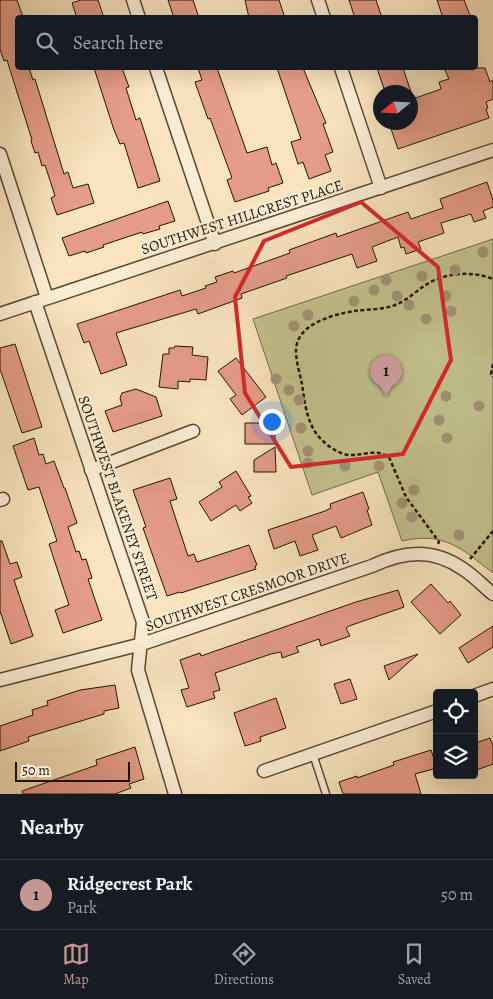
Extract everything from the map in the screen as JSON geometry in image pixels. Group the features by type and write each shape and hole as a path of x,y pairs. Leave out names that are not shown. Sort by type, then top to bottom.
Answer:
{"street":[{"path":"133,0 138,15"},
{"path":"318,0 323,15"},
{"path":"157,70 215,244"},
{"path":"342,70 381,188"},
{"name":"SOUTHWEST HILLCREST PLACE","path":"0,314 493,150"},
{"name":"SOUTHWEST BLAKENEY STREET","path":"0,154 92,470 144,622 138,670 175,794"},
{"path":"92,470 193,431"},
{"name":"SOUTHWEST CRESMOOR DRIVE","path":"0,680 142,644 362,569 388,558 422,553 445,558 464,569 493,594"},
{"path":"478,695 493,690"},
{"path":"264,770 433,711"}],"lane":[{"path":"313,754 326,794"}],"path":[{"path":"435,556 439,542 406,497 389,457 378,452 343,454 322,440 312,426 306,410 296,346 302,333 317,323 351,312 394,305 440,278 472,273 493,279"},
{"path":"493,364 491,374 493,377"},
{"path":"464,569 493,531"}],"highlighted area":[{"path":"361,202 438,267 451,360 403,454 291,467 245,393 235,297 264,241"}],"shaded area":[{"path":"493,239 493,573 472,556 441,540 430,538 402,541 378,472 312,495 253,319"}],"building":[{"path":"0,0 17,0 22,15 15,15 15,70 30,70 33,80 35,79 64,174 68,172 73,188 88,184 94,203 57,215 51,198 55,196 45,165 42,166 38,152 35,153 7,60 4,61 0,49"},
{"path":"81,0 98,0 103,15 76,15 72,3"},
{"path":"168,0 193,0 198,15 173,15"},
{"path":"245,0 279,0 284,15 248,15"},
{"path":"349,0 376,0 381,15 354,15"},
{"path":"437,0 464,0 470,15 442,15"},
{"path":"478,68 485,68 490,82 493,80 493,99 486,102 489,118 398,149 391,130 418,130 418,97 441,89 439,82 449,79 445,70 478,70"},
{"path":"95,70 123,70 129,87 126,88 136,120 140,118 160,181 138,188 124,143 120,144"},
{"path":"199,70 218,70 247,153 267,147 272,165 276,163 283,183 268,188 269,191 235,202 227,180 232,178 195,82 202,80"},
{"path":"278,70 304,70 326,123 323,124 333,152 325,155 331,171 309,179 303,162 298,164 291,142 301,139"},
{"path":"378,70 404,70 409,85 383,85"},
{"path":"487,182 493,200 493,207 483,211 486,218 474,222 471,214 441,223 444,233 418,242 421,249 406,254 404,247 401,248 398,237 372,247 377,261 357,268 352,254 286,276 287,278 241,294 242,298 198,314 196,309 116,333 127,365 101,374 89,341 84,343 77,324 180,290 182,296 206,288 205,286 217,282 215,277 233,271 234,273 290,253 289,250 336,233 337,237 408,212 411,219 443,208 440,199"},
{"path":"168,201 175,221 159,226 160,229 143,234 142,232 103,245 104,247 86,253 85,251 69,256 62,238"},
{"path":"15,344 42,427 22,433 0,369 0,348"},
{"path":"175,346 193,347 192,355 208,357 206,380 190,379 190,382 178,381 178,389 159,387 163,354 169,354 169,348 174,348"},
{"path":"236,358 266,397 242,415 230,399 236,395 218,371"},
{"path":"136,389 156,397 162,416 113,432 105,411 122,405 120,398 122,393"},
{"path":"245,423 275,423 275,444 245,444"},
{"path":"34,438 39,455 43,454 46,464 54,461 65,488 77,523 68,527 76,552 79,551 82,560 86,559 92,578 88,579 102,620 63,633 55,610 69,605 49,544 57,541 39,487 28,490 13,446"},
{"path":"275,447 276,472 254,472 254,460"},
{"path":"236,471 251,496 248,497 252,503 240,511 236,505 211,521 199,502 222,487 219,482"},
{"path":"170,478 177,499 170,501 188,556 194,554 197,562 249,545 257,565 255,566 256,569 167,596 143,528 146,527 133,490"},
{"path":"363,492 372,525 341,538 336,526 312,535 318,550 300,556 295,541 274,549 268,530 325,511 331,508 330,504"},
{"path":"0,541 2,541 10,564 17,562 22,577 14,580 33,636 11,644 0,611"},
{"path":"431,584 448,603 450,601 461,615 440,634 411,602"},
{"path":"398,590 404,607 349,626 346,628 350,636 321,646 319,639 296,647 299,652 282,658 281,652 271,654 215,673 220,690 213,692 215,698 187,707 181,690 189,688 180,660 200,653 201,656 356,602"},
{"path":"493,626 493,647 468,663 459,648"},
{"path":"418,654 389,680 384,666"},
{"path":"350,679 357,699 341,704 334,684"},
{"path":"115,685 119,708 104,711 104,714 28,737 29,741 0,751 0,726 33,715 32,710 48,705 47,701 80,690"},
{"path":"276,698 286,728 260,737 261,741 245,746 234,713"},
{"path":"490,738 493,746 493,764 478,770 478,749 478,742"},
{"path":"135,747 144,779 129,784 131,788 115,794 23,794 22,791 97,765 96,760"},
{"path":"431,750 433,769 415,774 421,794 343,794 339,782 394,765 393,762"}],"place":[{"name":"Ridgecrest Park","path":"386,396"}]}
